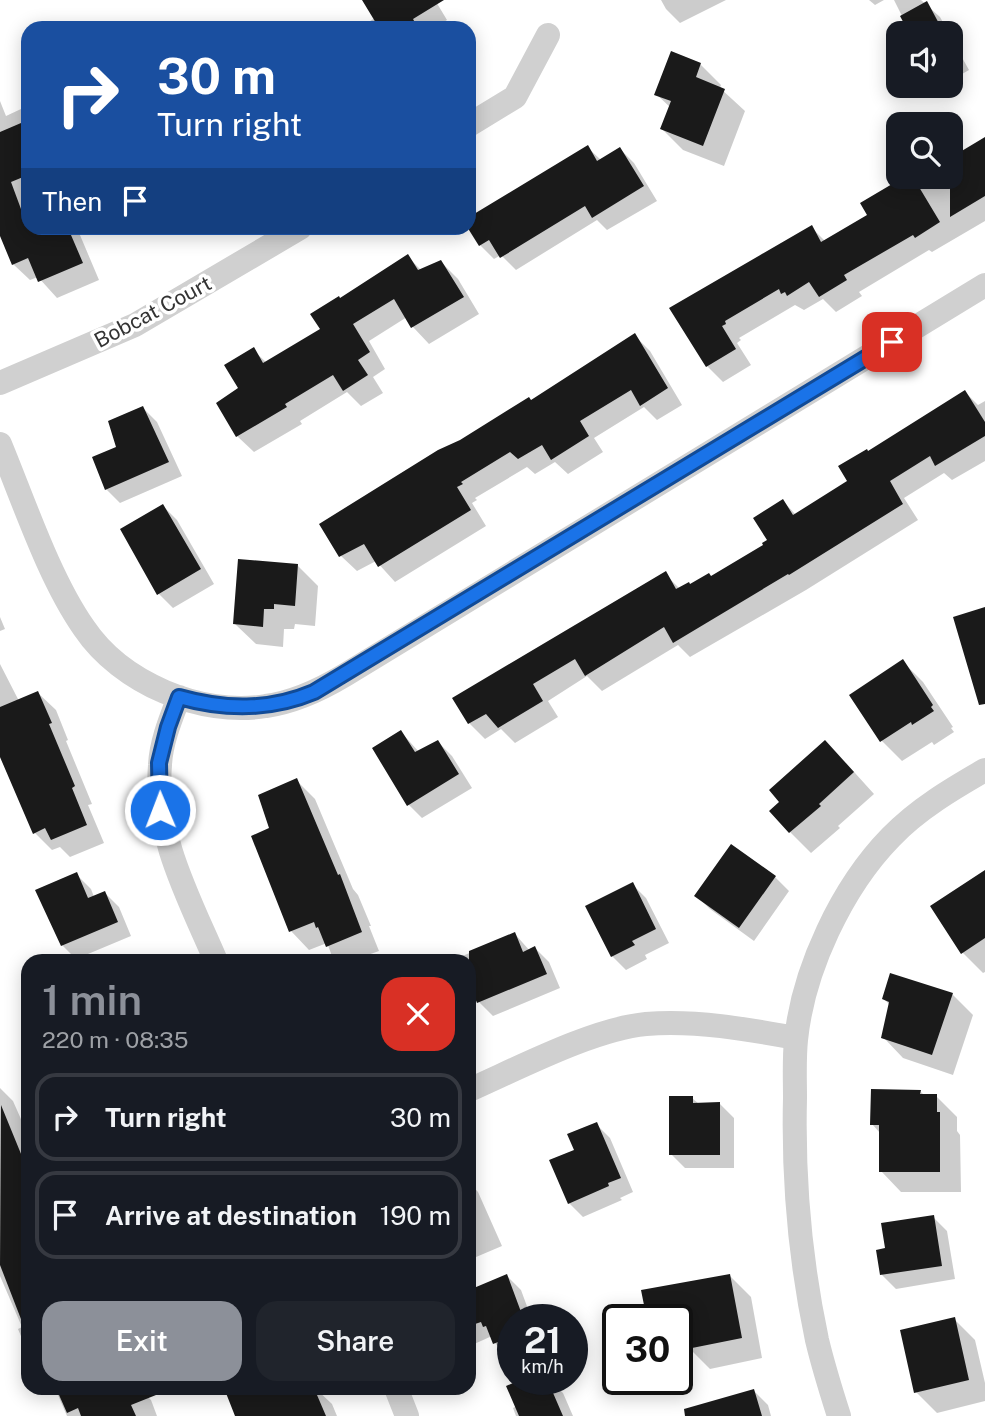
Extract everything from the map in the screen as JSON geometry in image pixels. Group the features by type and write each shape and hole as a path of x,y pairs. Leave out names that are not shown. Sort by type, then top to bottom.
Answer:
{"street":[{"path":"476,121 515,97 548,35"},
{"name":"Bobcat Court","path":"0,383 135,325 288,235"},
{"path":"0,444 72,610 86,631 115,663 134,676 179,697 214,706 258,707 300,698 314,692 985,285"},
{"path":"179,697 159,763 160,810 172,857 213,954"},
{"path":"839,1416 817,1341 800,1239 794,1139 796,1038 807,986 828,929 855,880 891,837 941,795 985,769"},
{"path":"476,1087 603,1034 644,1024 685,1024 750,1030 796,1038"},
{"path":"399,1395 407,1416"}],"building":[{"path":"362,0 444,0 413,19 414,21 375,21"},
{"path":"927,1 938,21 903,21 900,16"},
{"path":"671,51 701,63 696,77 725,89 703,146 660,129 671,101 654,95"},
{"path":"21,123 21,178 11,182 21,209 21,235 71,235 83,263 38,282 28,258 12,265 0,236 0,132"},
{"path":"985,137 985,196 950,217 950,189 963,189 963,150"},
{"path":"588,145 597,161 620,147 644,186 592,218 585,206 500,258 489,240 479,246 472,235 476,235 476,213"},
{"path":"886,188 920,189 940,222 844,275 847,280 819,297 809,282 787,296 785,292 781,294 779,289 725,321 726,324 722,326 736,349 706,367 669,308 812,225 821,242 867,215 860,203"},
{"path":"408,254 418,270 441,260 464,297 411,328 394,299 353,324 370,352 358,360 368,375 343,391 333,375 285,404 287,407 236,437 216,403 238,388 224,365 254,347 263,363 320,329 310,314"},
{"path":"635,333 668,388 640,406 631,390 580,421 589,436 551,460 542,445 518,459 510,452 461,482 463,484 457,487 471,510 378,567 364,544 339,557 319,524 438,450 460,440 529,397 531,400"},
{"path":"965,390 985,422 985,436 935,466 930,456 890,481 903,504 673,643 664,627 585,676 575,659 533,684 543,701 498,728 486,714 468,724 452,698 666,571 676,589 709,573 711,576 763,545 767,540 753,518 783,499 793,515 847,481 838,466 867,449 868,451"},
{"path":"143,406 169,462 105,490 92,457 116,447 108,421"},
{"path":"163,504 201,569 157,595 120,529"},
{"path":"238,559 298,564 295,606 274,604 274,609 264,609 263,627 233,624"},
{"path":"985,607 985,704 979,705 953,617"},
{"path":"903,659 933,705 931,707 934,711 880,742 849,695"},
{"path":"38,691 52,723 49,724 75,786 72,788 87,825 51,840 45,828 33,834 0,757 0,707"},
{"path":"401,730 415,752 438,740 459,774 407,806 372,748"},
{"path":"825,740 854,772 819,804 821,806 789,833 769,811 779,802 769,790"},
{"path":"297,778 338,875 340,874 362,932 326,947 314,922 289,932 251,836 269,828 258,795"},
{"path":"731,844 776,876 739,928 694,896"},
{"path":"985,870 985,938 961,954 930,906"},
{"path":"77,872 88,898 105,891 118,922 61,946 35,890"},
{"path":"633,882 656,929 632,941 635,945 611,957 585,906"},
{"path":"515,932 523,952 535,946 547,974 477,1003 476,954 469,954 469,951"},
{"path":"890,973 953,993 932,1055 881,1038 889,1002 882,999"},
{"path":"871,1089 921,1090 920,1094 937,1094 937,1112 940,1112 940,1172 879,1172 879,1125 870,1125"},
{"path":"669,1096 693,1096 693,1103 720,1102 720,1155 669,1155"},
{"path":"1,1105 21,1154 21,1319 0,1265"},
{"path":"597,1122 621,1178 568,1204 549,1160 574,1150 567,1134"},
{"path":"934,1215 942,1266 880,1275 876,1250 885,1248 881,1223"},
{"path":"507,1274 518,1304 497,1304 497,1342 493,1344 486,1326 483,1327 481,1322 476,1324 476,1287"},
{"path":"730,1274 742,1338 693,1348 693,1304 644,1304 641,1290"},
{"path":"955,1317 969,1380 914,1393 900,1330"},
{"path":"754,1389 762,1416 685,1416 684,1409"},
{"path":"59,1395 156,1395 131,1405 136,1416 81,1416 78,1408 67,1413"},
{"path":"227,1395 317,1395 326,1416 235,1416"},
{"path":"510,1395 554,1395 563,1416 519,1416"}],"route":[{"path":"160,810 159,763 179,697 232,708 266,706 314,692 892,342"}]}
